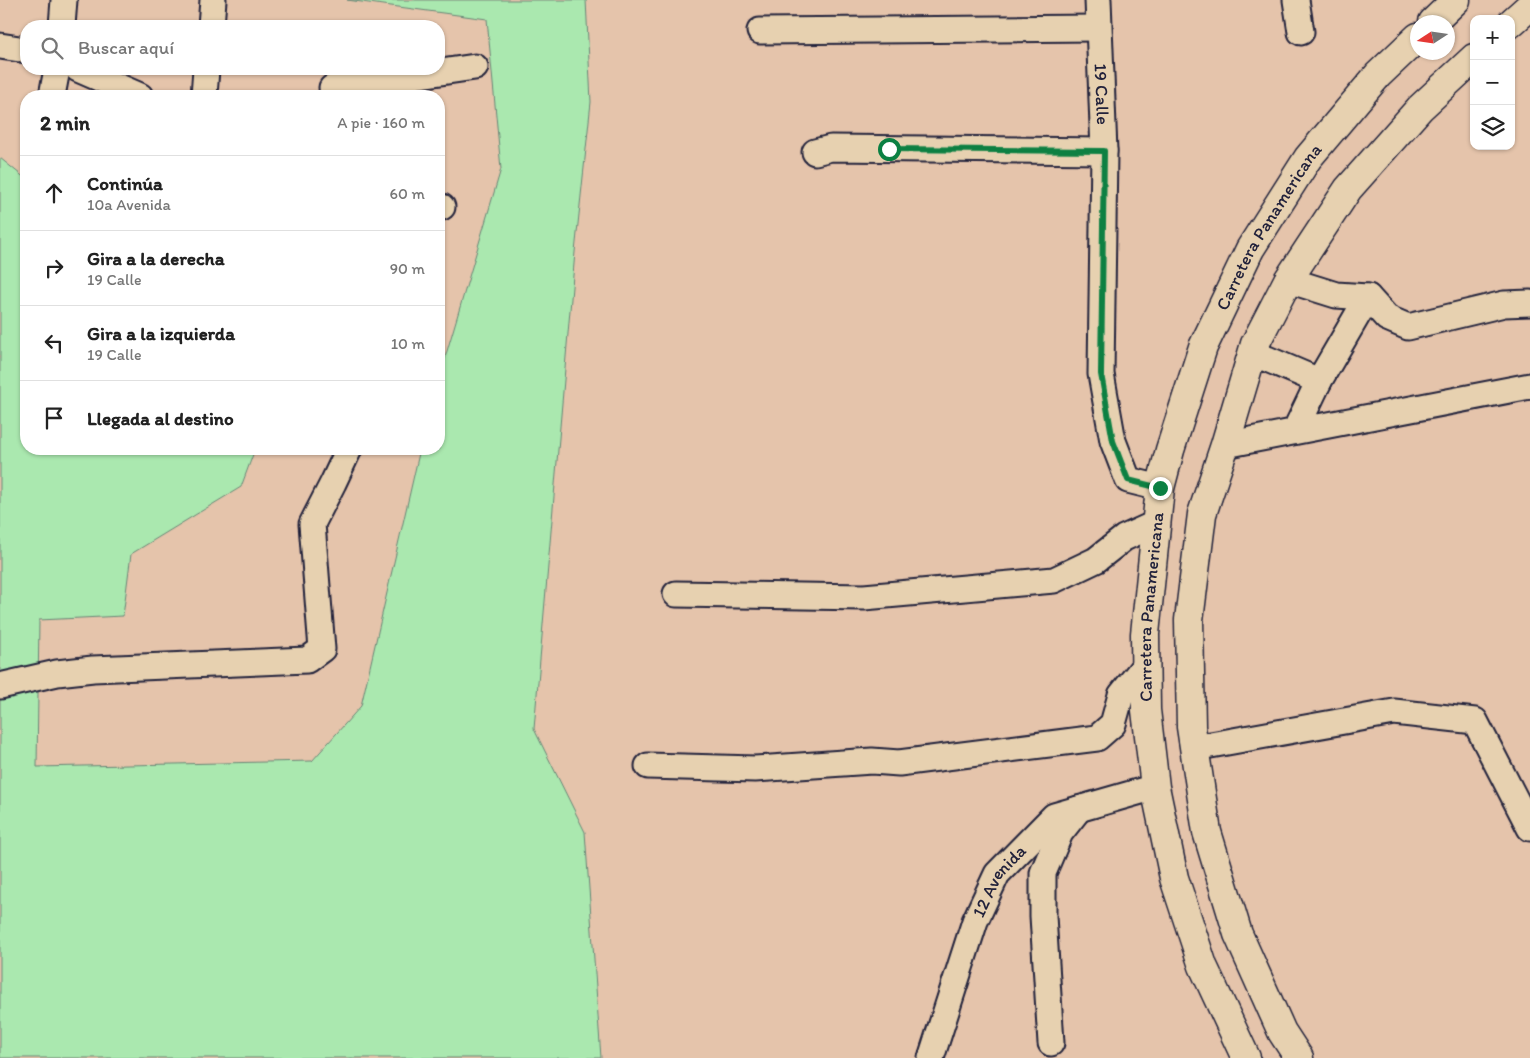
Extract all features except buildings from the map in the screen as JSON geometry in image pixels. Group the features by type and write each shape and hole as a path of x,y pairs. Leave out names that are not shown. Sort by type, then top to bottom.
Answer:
{"highway":[{"path":"1440,15 1456,0"},
{"path":"1515,19 1530,6"},
{"name":"Carretera Panamericana","path":"1246,1058 1200,957 1174,878 1154,787 1146,710 1145,634 1160,488 1170,450 1204,347 1250,249 1308,158 1378,75 1410,45"},
{"path":"1299,1058 1282,1032 1238,934 1207,832 1191,727 1189,620 1202,514 1256,344 1288,280 1348,189 1420,108 1472,60"}],"street":[{"path":"62,20 64,0"},
{"path":"211,20 213,0"},
{"name":"19 Calle","path":"1098,0 1104,151 1101,374 1113,441 1128,480 1160,488"},
{"path":"1296,0 1301,32"},
{"path":"760,32 1098,28"},
{"path":"0,46 20,49"},
{"path":"445,71 475,67"},
{"path":"53,90 56,75"},
{"path":"92,75 126,90"},
{"path":"204,90 206,75"},
{"path":"330,84 407,75"},
{"path":"814,152 831,148 1104,151"},
{"path":"1288,280 1336,295 1368,297 1387,318 1408,327 1504,304 1530,303"},
{"path":"1295,431 1319,381 1368,297"},
{"path":"1253,353 1319,381"},
{"path":"1225,445 1530,386"},
{"path":"0,686 56,673 93,669 307,660 322,649 312,524 346,455"},
{"path":"676,594 864,597 1054,580 1096,560 1124,538 1156,523"},
{"path":"648,766 755,769 872,761 899,763 1097,738 1113,724 1121,694 1145,665"},
{"path":"1194,748 1394,712 1475,721 1530,828"},
{"name":"12 Avenida","path":"931,1058 975,921 997,874 1054,816 1154,787"},
{"path":"1051,1043 1043,916 1043,874 1060,833 1079,809"}],"green space":[{"path":"347,0 586,0 591,102 575,252 534,729 585,832 601,1058 0,1058 0,158 20,174 20,455 253,455 241,487 131,554 123,616 39,620 37,767 312,761 361,706 419,455 445,455 445,358 501,169 487,19"}],"route":[{"path":"889,149 1104,151 1101,374 1113,441 1128,480 1160,488"}]}
